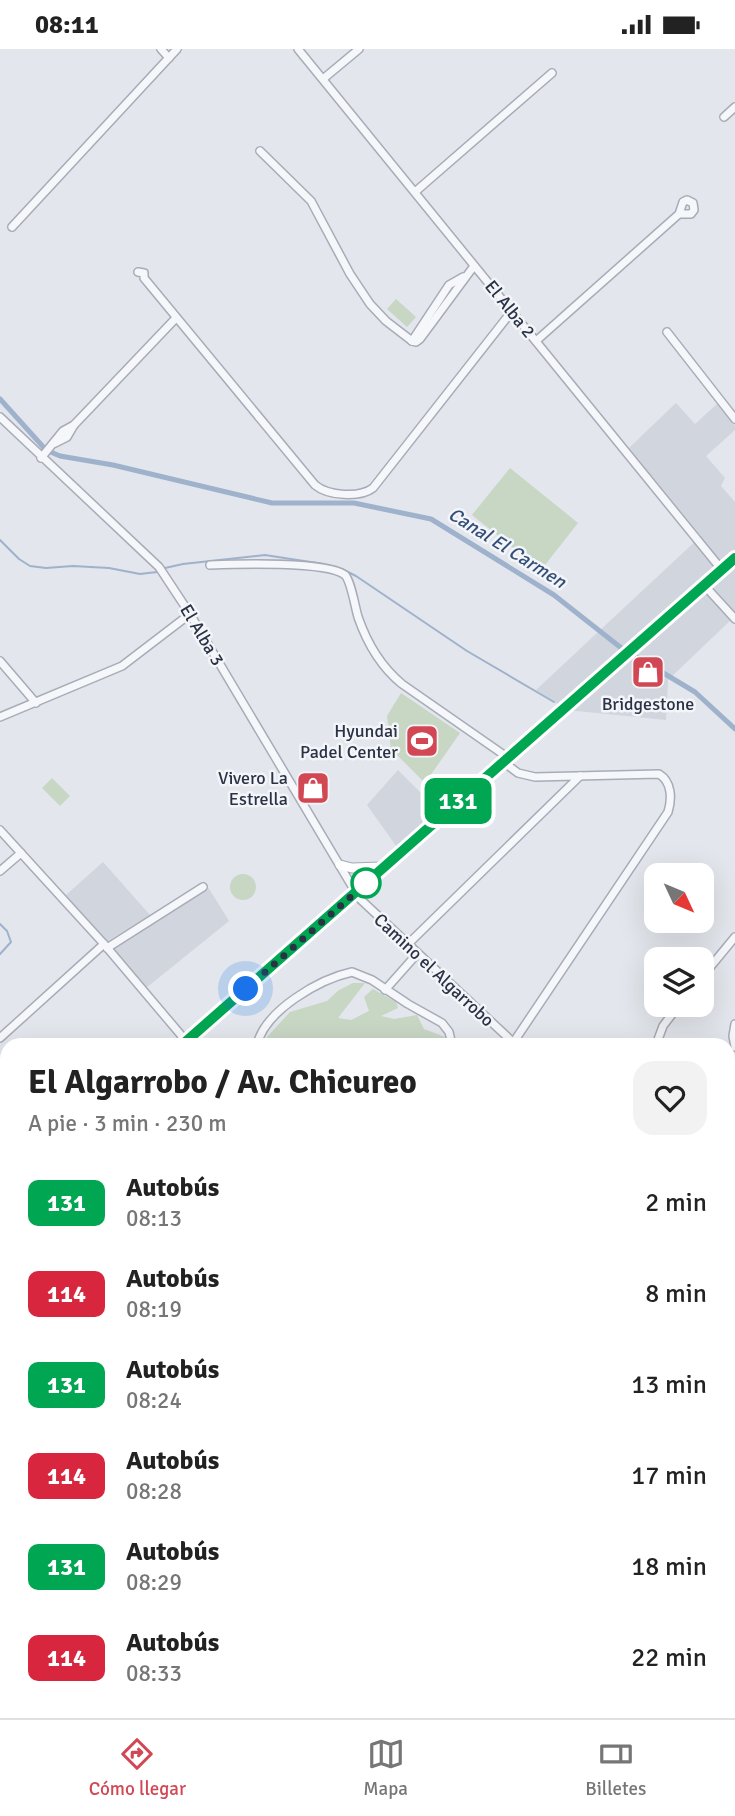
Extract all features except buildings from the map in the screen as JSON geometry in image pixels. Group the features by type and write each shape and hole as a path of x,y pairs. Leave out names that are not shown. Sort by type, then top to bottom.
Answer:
{"main road":[{"path":"190,1038 735,558"},
{"path":"340,865 349,872 383,867"}],"street":[{"path":"161,49 169,58"},
{"path":"12,227 177,49"},
{"name":"El Alba 2","path":"298,49 722,569"},
{"path":"323,79 359,49"},
{"path":"415,192 552,73"},
{"path":"724,117 735,107"},
{"path":"260,151 311,201 350,274 370,304 386,321 412,341 449,285 464,277 474,266"},
{"path":"536,341 679,214"},
{"path":"144,278 318,487 331,493 365,493 375,486 512,311"},
{"path":"48,451 67,437 74,425 176,318"},
{"path":"667,332 735,419"},
{"name":"El Alba 3","path":"0,417 48,451 160,570 190,614 340,865"},
{"path":"210,565 286,564 344,575 349,581 358,617 369,644 387,671 504,759 514,771 529,776 659,773 664,776 670,808 519,1038"},
{"path":"704,585 735,619"},
{"path":"0,717 122,666 190,614"},
{"path":"0,661 36,703"},
{"path":"407,945 580,776"},
{"path":"0,831 105,946 180,1038"},
{"path":"0,871 21,853"},
{"path":"349,872 356,893"},
{"path":"0,1038 105,946 203,887"},
{"name":"Camino el Algarrobo","path":"356,893 416,954 508,1038"},
{"path":"714,962 734,938"},
{"path":"385,990 416,954"},
{"path":"260,1038 264,1029 306,991 352,972 362,974 442,1023 450,1038"},
{"path":"659,1038 670,1017"}],"shaded area":[{"path":"676,403 695,424 717,404 735,425 735,430 706,456 725,478 721,486 735,502 735,616 668,680 666,720 567,710 536,690 701,536 629,448"},
{"path":"398,770 439,811 399,850 367,805"},
{"path":"103,862 150,915 106,942 65,896"},
{"path":"208,887 229,921 146,988 112,948"}],"green space":[{"path":"396,299 416,317 407,327 387,309"},
{"path":"510,468 578,523 541,570 472,515"},
{"name":"Hyundai Padel Center","path":"401,693 460,733 425,783 391,749 387,716"},
{"path":"52,778 70,796 60,806 42,788"},
{"path":"243,874 252,878 256,887 252,896 243,900 234,896 230,887 234,878"},
{"path":"353,983 365,983 338,1018 351,1020 369,1011 364,997 373,989 396,1002 398,1008 381,1016 394,1019 417,1015 424,1029 445,1038 267,1038 290,1012 327,1001 339,990"}],"waterway":[{"name":"Canal El Carmen","path":"0,399 46,450 60,456 113,465 272,503 354,503 431,519 554,595 620,647 695,692 735,729"},
{"path":"0,540 30,566 109,568 140,574 157,572"},
{"path":"165,568 265,555 342,569 467,651 554,702"},
{"path":"0,924 7,931 11,942 0,954"}],"bus line":[{"name":"131","path":"190,1038 735,558"}],"place":[{"name":"Bridgestone","path":"648,672"},
{"name":"Hyundai Padel Center","path":"422,741"},
{"name":"Vivero La Estrella","path":"313,788"}],"route":[{"path":"246,989 372,878 366,883"}]}
